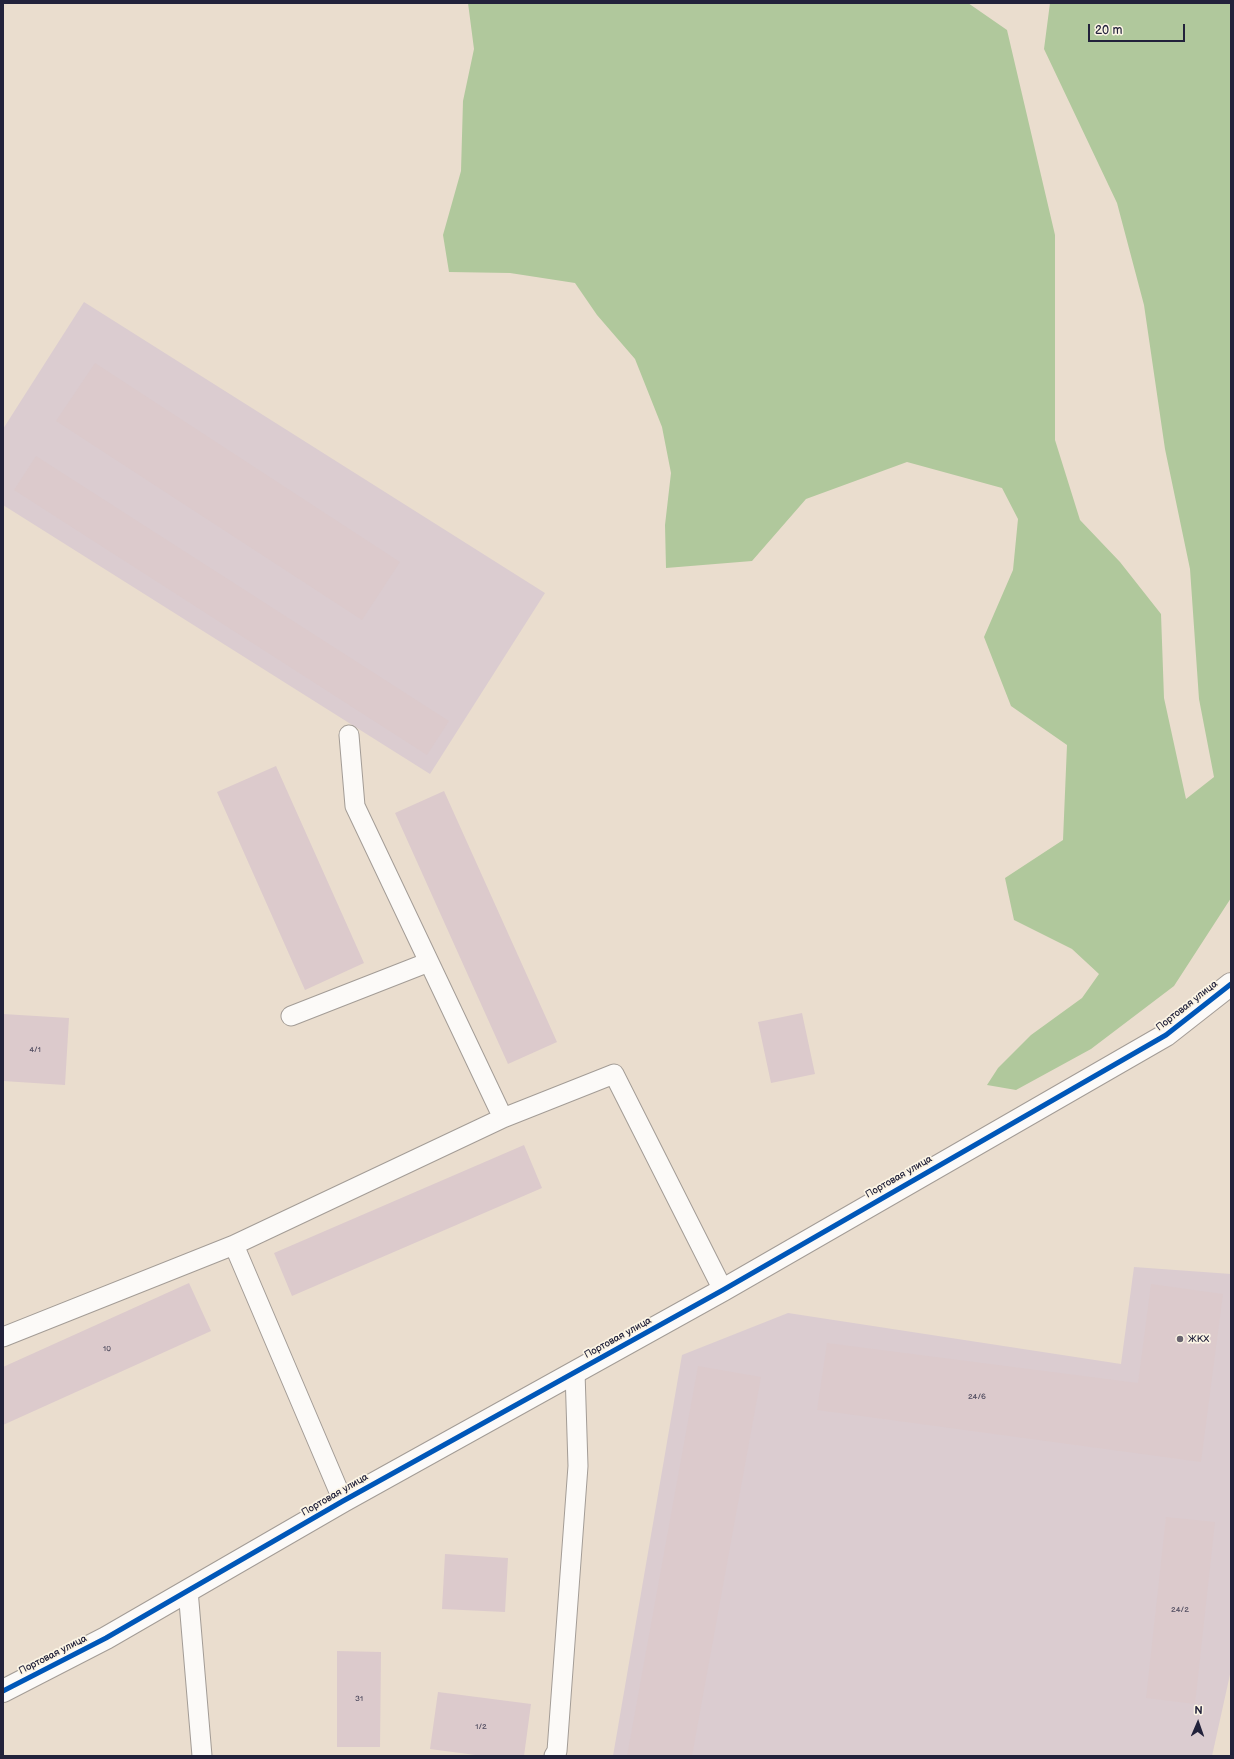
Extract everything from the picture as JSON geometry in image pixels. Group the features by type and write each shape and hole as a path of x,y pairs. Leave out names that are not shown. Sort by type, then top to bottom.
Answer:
{"street":[{"name":"Портовая улица","path":"3,1691 106,1638 343,1500 723,1290 1166,1035 1231,984"}],"lane":[{"path":"349,735 355,806 503,1118"},
{"path":"291,1016 429,962"},
{"path":"3,1337 234,1245 503,1118 614,1074 723,1290"},
{"path":"234,1245 343,1500"},
{"path":"554,1756 557,1751 578,1466 575,1372"},
{"path":"188,1590 202,1756"}],"shaded area":[{"path":"84,302 545,593 430,774 3,505 3,429"},
{"path":"1134,1267 1231,1274 1231,1670 1212,1756 613,1756 682,1355 788,1313 1121,1364"}],"green space":[{"path":"468,3 968,3 1007,30 1055,235 1055,440 1080,520 1120,562 1161,614 1164,698 1186,799 1214,777 1199,699 1190,569 1165,449 1144,305 1117,203 1044,49 1050,3 1231,3 1231,898 1174,986 1091,1049 1016,1090 987,1085 998,1068 1031,1035 1082,998 1099,974 1072,949 1014,920 1005,878 1063,840 1067,745 1011,706 984,637 1013,570 1018,519 1002,488 907,462 806,499 752,561 666,568 665,525 671,473 662,427 635,359 597,315 575,283 510,273 449,272 443,235 461,171 463,101 474,49"}],"building":[{"path":"95,363 400,562 362,620 56,421"},
{"path":"36,456 449,721 427,755 14,490"},
{"path":"276,766 364,963 305,990 217,792"},
{"path":"444,791 557,1042 508,1064 395,813"},
{"path":"802,1013 815,1074 771,1083 758,1022"},
{"path":"3,1014 69,1018 65,1085 3,1081"},
{"path":"524,1145 542,1188 292,1296 274,1253"},
{"path":"189,1283 211,1331 3,1425 3,1367"},
{"path":"1151,1284 1223,1294 1201,1462 817,1410 827,1343 1138,1383"},
{"path":"698,1366 761,1377 692,1756 627,1756"},
{"path":"1166,1517 1215,1522 1195,1704 1146,1698"},
{"path":"445,1554 508,1558 505,1612 442,1609"},
{"path":"337,1651 381,1652 380,1747 337,1747"},
{"path":"438,1692 531,1704 524,1756 483,1756 430,1749"}],"cycle path":[{"path":"3,1691 106,1638 343,1501 723,1290 1166,1035 1231,984"}],"place":[{"name":"ЖКХ","path":"1180,1339"}]}
